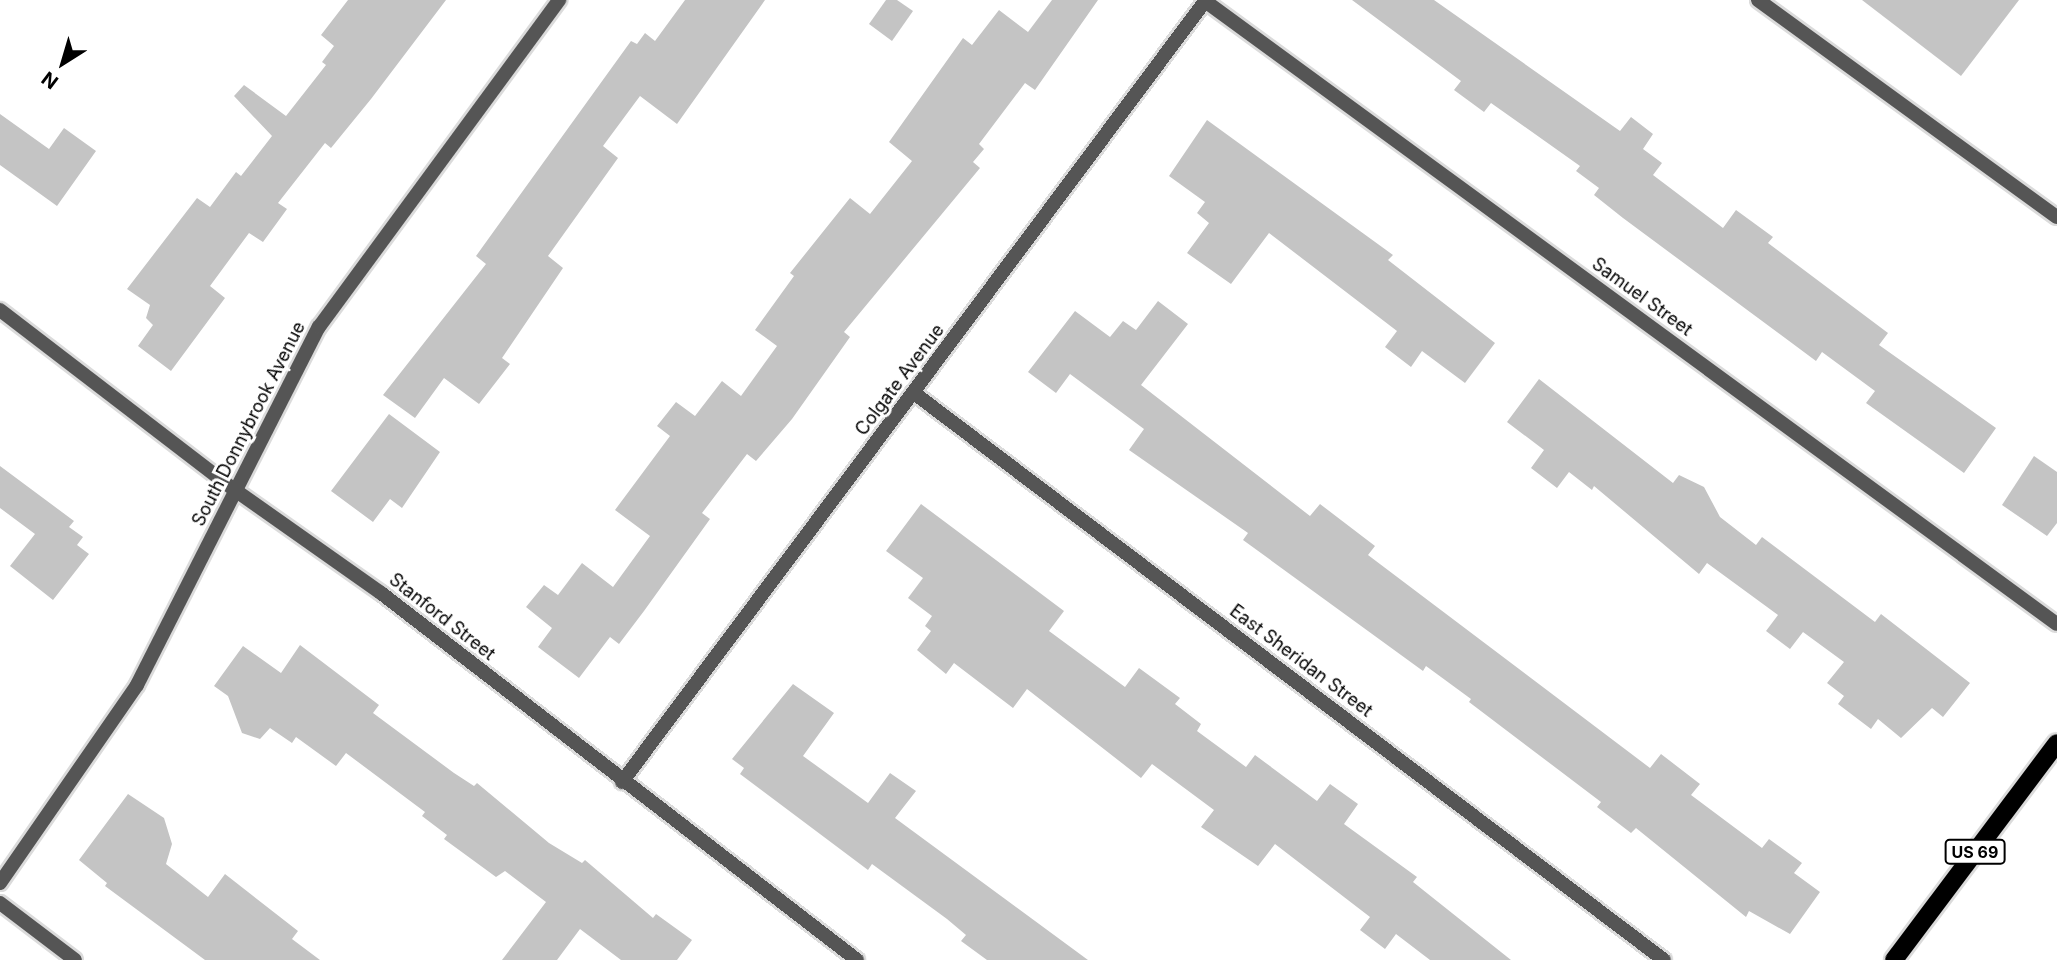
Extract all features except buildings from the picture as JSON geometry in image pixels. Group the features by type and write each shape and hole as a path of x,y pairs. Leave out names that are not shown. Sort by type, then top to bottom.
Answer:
{"main road":[{"name":"US 69","path":"1894,960 2057,743"}],"street":[{"name":"South Donnybrook Avenue","path":"0,883 138,685 319,327 559,0"},
{"name":"Colgate Avenue","path":"622,782 1205,0"},
{"name":"Samuel Street","path":"1205,0 2057,624"},
{"path":"1758,0 2057,217"},
{"name":"Stanford Street","path":"0,310 235,490 381,593 622,782 857,960"},
{"name":"East Sheridan Street","path":"914,393 1664,960"},
{"path":"0,903 75,960"}]}
